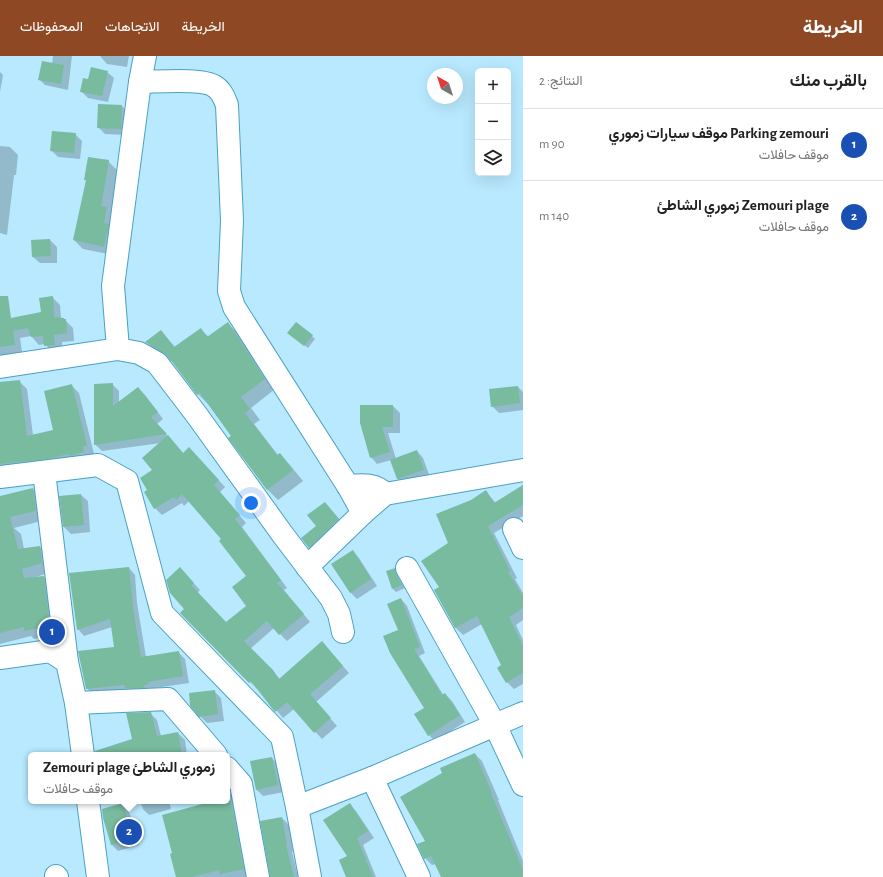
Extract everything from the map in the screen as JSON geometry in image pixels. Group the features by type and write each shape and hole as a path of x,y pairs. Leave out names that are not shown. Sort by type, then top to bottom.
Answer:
{"street":[{"path":"118,349 113,286 144,56"},
{"path":"140,82 202,82 213,85 223,94 227,106 232,221 228,291 234,306 260,350 348,486 363,513"},
{"path":"0,367 118,349 139,353 157,363 196,414 282,535 331,598 339,614 343,632"},
{"path":"0,477 98,465 127,480 162,613 282,737 310,877"},
{"path":"308,567 363,513 385,494 523,470"},
{"path":"44,472 66,662 76,703 82,752"},
{"path":"348,486 367,485 380,489 385,494"},
{"path":"407,568 494,726 523,785"},
{"path":"0,658 50,651 66,662"},
{"path":"76,703 168,699 213,752"},
{"path":"297,807 372,778 523,713"},
{"path":"230,771 241,784 258,877"},
{"path":"372,778 419,877"},
{"path":"88,804 98,877"}],"building":[{"path":"42,61 64,65 61,84 38,80"},
{"path":"91,67 108,71 102,96 80,92 83,78 88,79"},
{"path":"98,104 122,105 121,129 97,128"},
{"path":"52,131 76,133 74,153 50,151"},
{"path":"88,157 109,160 101,206 107,207 104,223 109,224 104,247 73,240 86,180 84,180"},
{"path":"50,239 51,256 32,257 31,240"},
{"path":"0,296 8,296 11,318 41,312 39,298 53,296 54,317 66,319 67,333 54,335 55,345 44,346 43,336 31,337 28,328 13,331 15,345 0,347"},
{"path":"228,322 265,379 241,397 250,409 245,413 277,455 280,453 293,470 267,490 228,438 231,436 200,393 197,395 167,355 145,342 161,330 174,347 201,328 207,337"},
{"path":"296,322 313,335 304,346 287,333"},
{"path":"20,380 27,436 53,430 44,391 72,384 87,446 83,446 84,452 69,456 69,454 47,459 0,464 0,382"},
{"path":"113,383 113,406 138,387 158,412 151,417 167,434 94,445 94,384"},
{"path":"518,386 520,403 491,407 489,389"},
{"path":"360,405 393,405 393,427 382,427 390,452 370,458 360,423"},
{"path":"168,435 183,453 189,447 219,480 214,485 240,515 235,519 281,580 277,583 304,614 279,635 267,621 244,641 273,670 279,679 322,641 343,666 310,694 331,718 314,733 287,702 275,712 251,681 249,683 180,613 184,609 170,593 166,580 180,567 194,583 191,585 226,622 246,606 232,587 246,576 219,541 221,539 182,494 176,500 174,497 154,509 144,492 147,490 140,478 152,470 142,458"},
{"path":"417,450 424,470 397,479 390,460"},
{"path":"523,485 523,505 488,526 510,571 508,572 523,596 523,608 509,617 523,646 523,673 506,683 497,668 501,665 477,616 455,628 434,590 439,587 421,561 448,543 436,514 471,500 486,490 494,503"},
{"path":"33,488 36,511 10,517 18,549 40,546 42,563 22,569 24,578 44,576 50,626 24,631 24,627 0,633 0,496"},
{"path":"81,494 84,525 63,527 59,496"},
{"path":"325,502 339,519 309,548 301,538 316,526 307,515"},
{"path":"353,550 371,579 350,593 331,564"},
{"path":"129,567 133,608 141,657 179,651 183,676 148,682 149,684 144,685 145,688 125,688 124,685 86,689 78,651 114,647 110,619 77,630 69,573"},
{"path":"395,568 396,574 402,585 392,589 386,571"},
{"path":"401,598 420,647 414,649 442,695 445,693 460,715 428,736 414,714 424,708 390,653 383,636 398,630 387,604"},
{"path":"215,690 218,714 199,717 190,706 189,693"},
{"path":"151,712 157,736 178,732 181,752 95,752 132,739 126,713"},
{"path":"475,753 523,870 523,877 441,877 431,856 424,859 417,844 425,841 400,797 442,773 440,768"},
{"path":"272,757 278,785 256,790 250,761"},
{"path":"231,801 244,869 220,874 219,870 192,877 176,877 170,854 172,853 162,815 202,804 230,804"},
{"path":"350,803 368,831 357,838 373,877 346,877 339,860 347,856 323,820"},
{"path":"123,804 133,838 111,845 103,818 102,809"},
{"path":"282,817 286,845 294,877 270,877 260,821"}],"place":[{"name":"Parking zemouri موقف سيارات زموري","path":"52,632"},
{"name":"Zemouri plage زموري الشاطئ","path":"129,832"}]}
